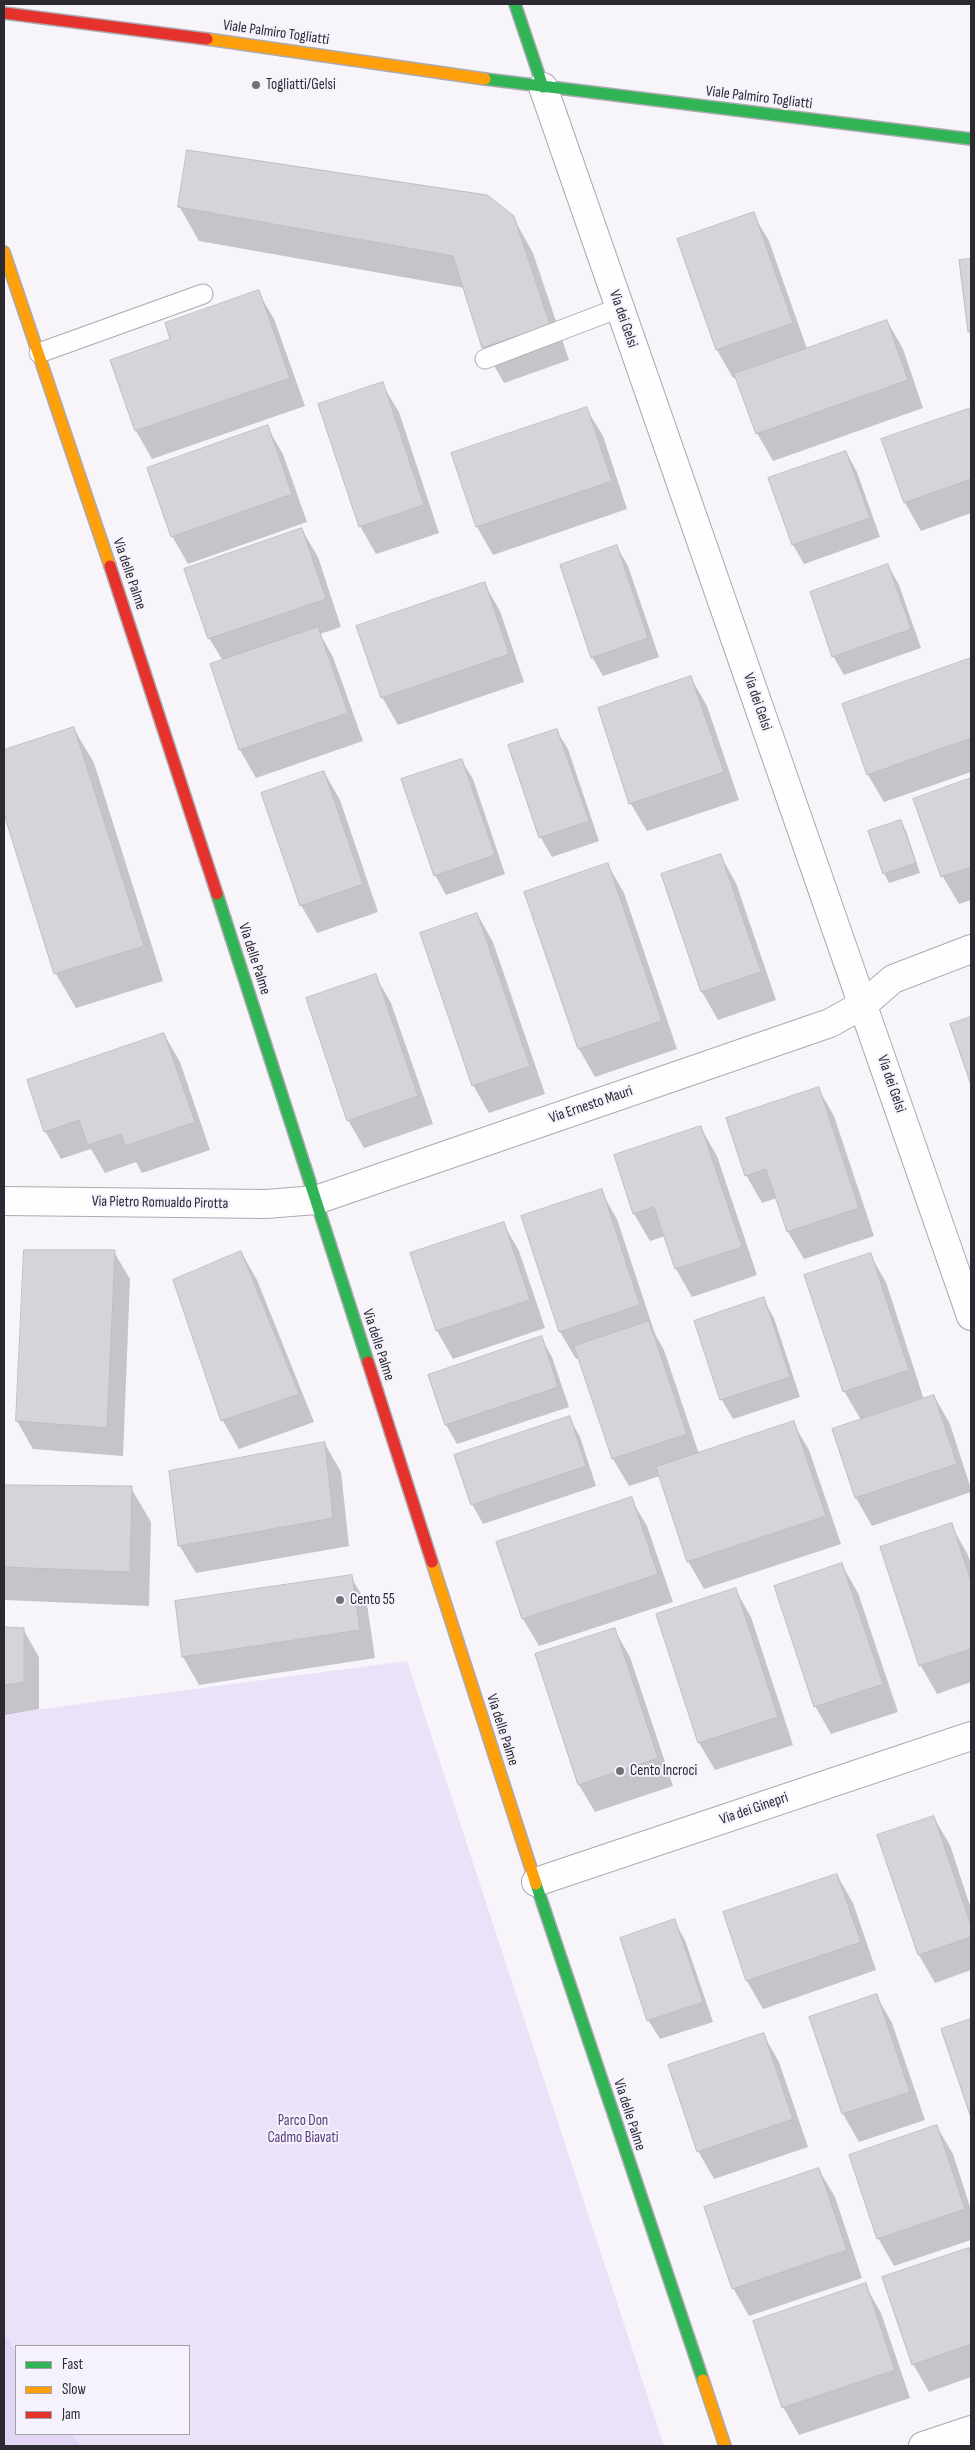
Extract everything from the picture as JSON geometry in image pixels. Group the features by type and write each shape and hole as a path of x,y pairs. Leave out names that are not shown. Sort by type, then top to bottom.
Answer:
{"street":[{"path":"515,4 543,87"},
{"name":"Viale Palmiro Togliatti","path":"4,14 138,29 543,87 971,139"},
{"name":"Via dei Gelsi","path":"543,87 864,1004 971,1316"},
{"name":"Via delle Palme","path":"4,252 142,660 536,1882 725,2446"},
{"name":"Via Ernesto Mauri","path":"316,1200 830,1023 864,1004 893,978 971,949"},
{"name":"Via Pietro Romualdo Pirotta","path":"4,1200 266,1204 316,1200"},
{"name":"Via dei Ginepri","path":"536,1882 971,1736"},
{"path":"924,2446 971,2430"}],"lane":[{"path":"39,353 203,294"},
{"path":"485,359 619,308"}],"green space":[{"name":"Parco Don Cadmo Biavati","path":"407,1661 664,2446 4,2446 4,1714"}],"shaded area":[{"path":"4,2334 15,2350 15,2435 73,2435 80,2446 4,2446"}],"building":[{"path":"187,150 487,195 514,216 550,325 482,348 453,256 178,207"},
{"path":"754,212 793,323 716,350 677,239"},
{"path":"971,259 971,332 968,332 959,260"},
{"path":"259,290 290,378 135,431 110,360 170,339 165,323"},
{"path":"887,320 908,380 756,434 734,374"},
{"path":"383,382 424,505 359,527 318,404"},
{"path":"587,407 612,481 476,527 451,453"},
{"path":"971,408 971,479 904,503 881,439"},
{"path":"268,425 292,494 171,537 147,468"},
{"path":"846,451 870,518 792,545 768,478"},
{"path":"302,528 326,599 208,639 184,569"},
{"path":"617,545 648,638 591,658 560,565"},
{"path":"888,564 911,629 832,657 810,592"},
{"path":"485,582 509,654 381,698 356,626"},
{"path":"318,627 348,713 239,750 210,664"},
{"path":"971,658 971,738 867,775 842,704"},
{"path":"691,676 724,772 629,804 598,708"},
{"path":"74,727 144,946 54,974 4,814 4,750"},
{"path":"557,729 589,821 539,838 508,745"},
{"path":"462,759 495,855 434,876 401,779"},
{"path":"324,771 363,884 300,906 261,793"},
{"path":"971,778 971,867 941,877 913,799"},
{"path":"901,820 916,863 883,874 868,831"},
{"path":"721,854 761,972 701,992 661,874"},
{"path":"608,863 662,1021 578,1049 524,892"},
{"path":"477,913 530,1066 472,1086 420,933"},
{"path":"376,974 418,1096 347,1121 306,998"},
{"path":"971,1017 971,1085 950,1024"},
{"path":"164,1033 195,1122 125,1146 121,1134 88,1145 79,1120 44,1132 27,1080"},
{"path":"819,1087 859,1208 787,1232 766,1169 745,1176 726,1118"},
{"path":"701,1126 742,1247 675,1269 654,1207 633,1214 614,1155"},
{"path":"602,1189 640,1305 559,1332 521,1216"},
{"path":"504,1222 530,1300 436,1331 410,1253"},
{"path":"24,1250 115,1250 107,1428 16,1421"},
{"path":"241,1251 299,1394 221,1421 173,1280"},
{"path":"871,1253 909,1370 843,1392 804,1275"},
{"path":"764,1297 790,1377 720,1400 694,1321"},
{"path":"649,1321 687,1434 612,1459 574,1346"},
{"path":"542,1336 558,1387 445,1425 428,1375"},
{"path":"934,1395 957,1464 855,1498 832,1429"},
{"path":"570,1416 586,1466 471,1505 454,1455"},
{"path":"794,1421 826,1516 687,1562 656,1467"},
{"path":"325,1442 333,1518 178,1546 169,1471"},
{"path":"4,1485 132,1486 130,1572 4,1567"},
{"path":"632,1497 658,1574 522,1619 496,1542"},
{"path":"952,1523 971,1581 971,1649 919,1666 880,1547"},
{"path":"842,1563 883,1684 814,1707 774,1586"},
{"path":"352,1575 360,1630 182,1657 175,1601"},
{"path":"736,1588 778,1717 698,1743 656,1614"},
{"path":"4,1627 24,1628 24,1682 4,1685"},
{"path":"615,1628 658,1758 578,1785 535,1654"},
{"path":"934,1816 971,1925 971,1937 918,1955 877,1835"},
{"path":"837,1874 861,1942 746,1981 723,1912"},
{"path":"675,1919 703,2002 647,2021 620,1938"},
{"path":"877,1994 910,2092 842,2114 809,2017"},
{"path":"971,2019 971,2118 941,2029"},
{"path":"764,2033 793,2119 697,2152 668,2065"},
{"path":"937,2125 965,2209 877,2239 849,2155"},
{"path":"819,2168 847,2250 732,2289 704,2207"},
{"path":"969,2248 971,2254 971,2344 912,2365 882,2277"},
{"path":"866,2283 895,2370 782,2408 753,2321"}],"traffic: fast":[{"path":"515,4 543,87"},
{"path":"485,79 971,139"},
{"path":"217,894 368,1362"},
{"path":"536,1884 703,2380"}],"traffic: slow":[{"path":"207,39 485,79"},
{"path":"4,252 110,566"},
{"path":"432,1562 536,1884"},
{"path":"703,2380 725,2446"}],"traffic: jam":[{"path":"4,13 207,39"},
{"path":"110,566 217,894"},
{"path":"368,1362 432,1562"}],"place":[{"name":"Togliatti/Gelsi","path":"256,85"},
{"name":"Cento 55","path":"340,1600"},
{"name":"Cento Incroci","path":"620,1771"}]}
